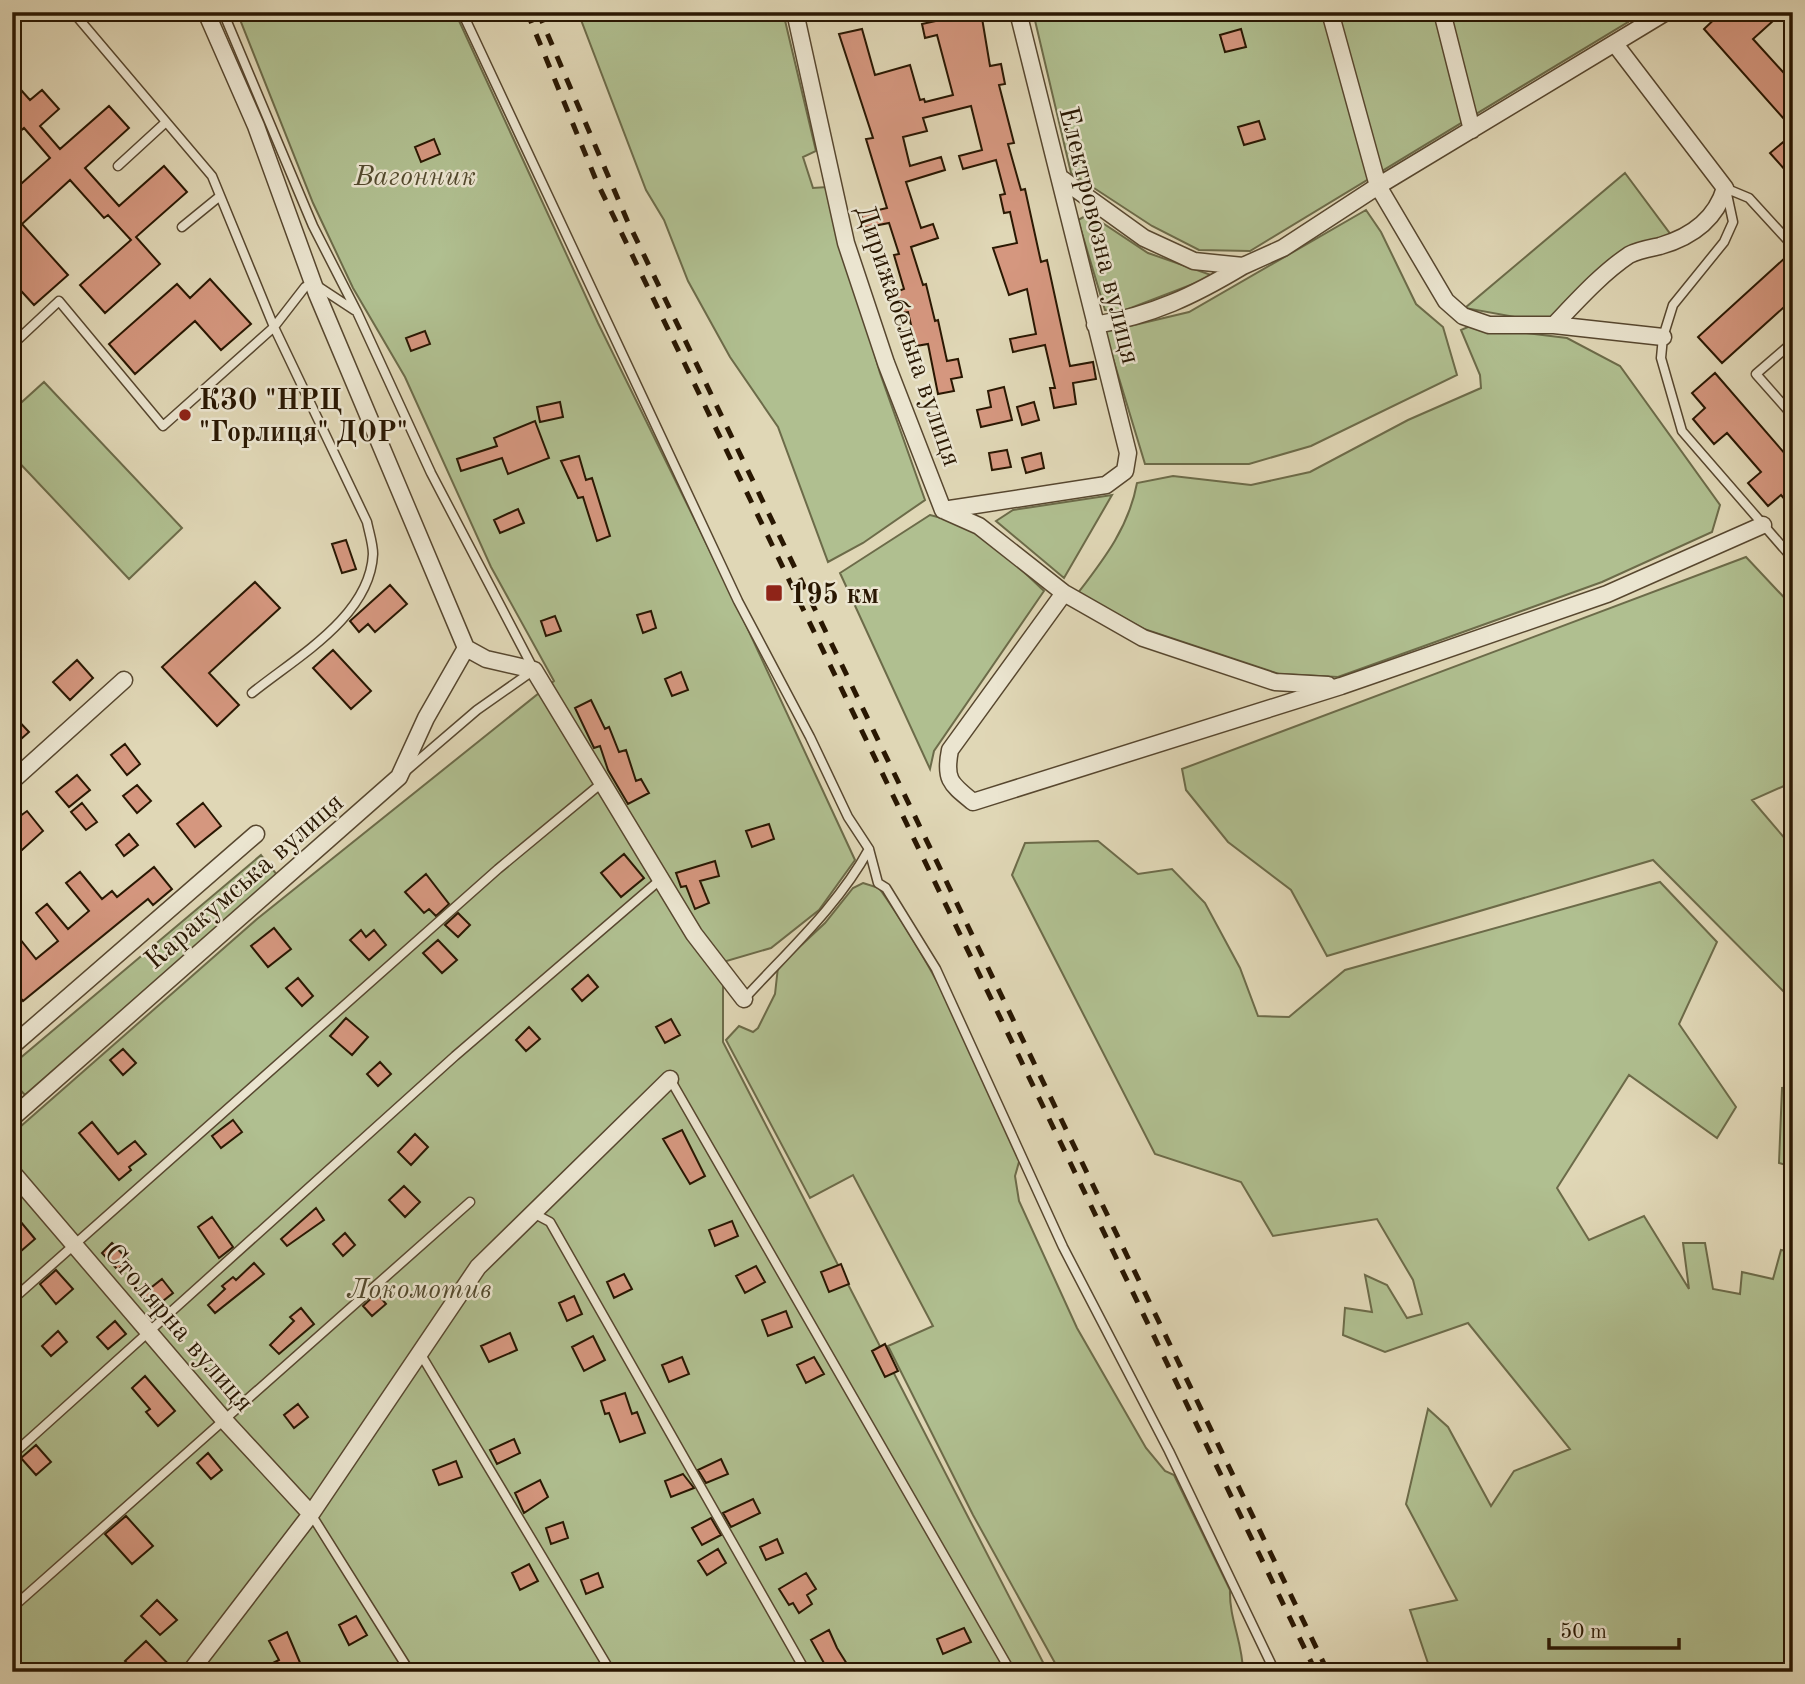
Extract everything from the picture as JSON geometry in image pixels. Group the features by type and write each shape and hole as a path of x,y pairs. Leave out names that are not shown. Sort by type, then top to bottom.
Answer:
{"street":[{"path":"206,12 256,126 313,283 466,648 486,659 534,670 694,934 744,999"},
{"name":"Дирижабельна вулиця","path":"795,12 846,243 886,363 943,510"},
{"name":"Електровозна вулиця","path":"943,510 1106,485 1125,471 1128,453 1095,325 1062,179 1018,12"},
{"path":"1330,12 1378,186 1446,301 1463,316 1489,325 1554,325 1663,337"},
{"path":"1442,12 1472,130"},
{"path":"1095,325 1157,311 1189,298 1243,266 1283,248 1378,186 1666,12"},
{"path":"1554,325 1588,289 1632,254 1675,242 1711,219 1720,205 1725,188 1615,44"},
{"path":"1062,179 1144,238 1194,261 1243,266"},
{"path":"943,510 979,526 1064,593 1143,638 1275,682 1341,686"},
{"path":"1064,593 950,750 946,769 952,785 973,802 1341,686 1607,594 1763,525"},
{"name":"Каракумська вулиця","path":"12,1118 399,777 426,718 466,648"},
{"path":"12,781 124,680"},
{"name":"Каракумська вулиця","path":"12,1046 256,834"},
{"path":"199,1668 310,1514 418,1351 478,1267 670,1079"},
{"name":"Столярна вулиця","path":"12,1172 225,1421 310,1514"}],"lane":[{"path":"73,12 212,176 274,327 367,522 373,554 363,591 341,621 252,693"},
{"path":"223,12 313,226 430,473 534,670 477,710 399,777"},
{"path":"462,12 738,601 810,737 848,817 869,849 878,883 886,888 936,969 1063,1247 1168,1451 1275,1672"},
{"path":"118,166 166,122"},
{"path":"1725,188 1749,198 1793,246"},
{"path":"1725,188 1733,222 1724,242 1673,305 1663,337 1661,358 1682,430 1793,559"},
{"path":"182,227 220,195"},
{"path":"12,345 59,301 163,426 274,327 305,287 313,283 356,312"},
{"path":"1792,415 1756,374 1793,342"},
{"path":"12,1300 498,869 603,782"},
{"path":"744,999 809,930 855,874 869,849"},
{"path":"12,1455 150,1334 455,1056 662,879"},
{"path":"670,1079 1011,1672"},
{"path":"12,1608 470,1202"},
{"path":"531,1213 540,1214 550,1222 738,1547 806,1672"},
{"path":"418,1351 611,1672"},
{"path":"310,1514 410,1672"}],"green space":[{"name":"Локомотив","path":"237,12 455,12 598,323 739,610 855,860 819,910 771,948 723,962 723,1042 1048,1672 12,1672 12,1134 257,919 554,681 491,567 405,377 353,288 313,203"},
{"path":"578,12 783,12 816,151 803,157 813,188 827,187 880,373 925,500 863,543 828,562 778,427 730,357 688,281 664,220 646,190"},
{"path":"1033,12 1623,12 1628,22 1250,251 1199,250 1152,226 1071,173"},
{"path":"1625,173 1674,239 1633,249 1553,317 1531,320 1465,308"},
{"path":"1366,210 1381,232 1416,304 1443,327 1457,375 1311,446 1249,464 1145,464 1105,332 1189,312"},
{"path":"1089,214 1148,253 1214,276 1123,311 1105,310 1078,220"},
{"path":"1470,326 1567,338 1620,366 1720,505 1712,532 1602,582 1338,677 1279,674 1144,629 1078,593 1122,528 1137,483 1173,476 1251,485 1310,472 1408,420 1481,388 1480,375 1461,330"},
{"path":"44,382 182,528 129,579 12,455 12,411"},
{"path":"1112,495 1064,578 996,521 1013,510"},
{"path":"930,515 962,526 992,544 1044,591 934,751 930,769 840,573"},
{"path":"1746,557 1793,607 1793,782 1752,800 1793,848 1793,1001 1653,860 1327,956 1291,890 1228,842 1186,790 1182,769"},
{"path":"1098,841 1138,874 1172,869 1205,903 1240,968 1258,1016 1289,1017 1345,970 1660,882 1717,942 1679,1024 1736,1107 1717,1138 1629,1075 1557,1188 1589,1240 1644,1216 1689,1289 1683,1243 1705,1243 1713,1289 1740,1294 1742,1272 1773,1279 1781,1250 1793,1252 1793,1672 1431,1672 1410,1610 1457,1600 1406,1504 1428,1409 1448,1427 1491,1506 1514,1471 1570,1449 1468,1323 1385,1352 1343,1335 1345,1308 1372,1312 1365,1275 1387,1285 1407,1318 1422,1314 1413,1280 1377,1219 1273,1236 1241,1182 1155,1154 1012,875 1025,843"},
{"path":"261,855 277,875 25,1095 12,1081 12,1065"},
{"path":"863,883 879,888 900,919 939,985 973,1052 1021,1155 1015,1176 1019,1201 1077,1328 1146,1448 1165,1471 1174,1475 1230,1590 1243,1672 1060,1672 973,1515 888,1346 933,1326 853,1175 810,1198 726,1040 739,1026 753,1032 758,1028 775,994 778,967 825,923 853,888"},
{"path":"1793,1087 1793,1167 1779,1163 1782,1088"}],"building":[{"path":"953,12 981,12 990,66 1001,64 1005,84 999,85 1014,143 1008,144 1021,190 1025,189 1041,262 1047,260 1070,366 1093,362 1096,379 1073,383 1076,404 1054,408 1050,388 1055,388 1045,345 1013,352 1010,339 1036,334 1027,289 1009,295 993,248 1017,243 1010,212 1004,213 1000,195 1005,194 996,160 963,169 959,156 982,150 971,106 923,118 927,131 903,137 910,166 941,157 945,170 906,182 921,228 933,224 938,238 911,247 923,285 926,284 935,321 938,320 947,361 958,359 962,377 951,379 954,391 938,394 928,344 916,346 908,312 901,313 896,292 904,289 894,255 899,254 889,223 864,228 861,214 887,208 866,139 873,138 839,34 862,29 875,75 910,65 920,100 924,99 925,102 953,95 937,35 925,38 922,24 954,17"},
{"path":"1722,12 1783,12 1753,39 1793,83 1793,129 1704,29"},
{"path":"1241,29 1246,47 1225,52 1220,35"},
{"path":"12,80 30,100 42,90 59,109 40,126 60,149 109,106 129,128 85,168 119,206 164,166 187,192 136,237 160,264 105,313 80,285 131,240 108,215 104,218 70,180 22,224 68,275 34,305 12,281 12,192 50,158 24,128 12,138"},
{"path":"1259,121 1265,139 1244,145 1238,127"},
{"path":"1793,134 1793,179 1770,153"},
{"path":"434,139 440,154 421,162 415,147"},
{"path":"1786,257 1793,265 1793,299 1722,363 1698,337"},
{"path":"210,279 251,324 221,350 195,321 135,374 109,344 177,284 190,298"},
{"path":"425,331 430,344 411,351 406,338"},
{"path":"1715,373 1793,463 1793,509 1781,495 1768,506 1748,483 1761,472 1727,433 1714,444 1693,419 1705,408 1692,393"},
{"path":"1004,387 1012,420 981,427 977,410 991,407 988,391"},
{"path":"560,402 563,417 540,422 537,407"},
{"path":"1034,402 1039,420 1022,425 1017,407"},
{"path":"535,421 549,458 508,474 502,458 461,471 457,459 497,446 494,438"},
{"path":"1007,450 1011,467 992,470 989,453"},
{"path":"1041,453 1044,468 1026,473 1022,458"},
{"path":"579,456 586,480 592,478 610,536 597,541 583,497 578,498 561,461"},
{"path":"518,509 524,523 500,533 494,520"},
{"path":"346,540 356,569 342,573 332,544"},
{"path":"255,582 280,608 209,673 239,705 217,726 162,667"},
{"path":"390,585 407,604 375,632 368,624 359,632 350,621"},
{"path":"651,611 656,628 643,633 637,615"},
{"path":"555,616 561,631 546,636 541,621"},
{"path":"333,650 371,691 351,709 313,668"},
{"path":"77,660 93,678 70,700 53,682"},
{"path":"681,672 688,690 672,696 665,679"},
{"path":"591,700 605,729 609,727 619,752 626,750 636,781 641,779 649,793 628,804 608,770 600,746 594,748 575,708"},
{"path":"12,714 29,732 12,747"},
{"path":"125,744 140,764 127,775 111,755"},
{"path":"77,775 90,790 69,807 56,792"},
{"path":"137,785 151,801 137,813 123,796"},
{"path":"82,803 97,822 86,830 71,812"},
{"path":"203,803 221,826 195,847 177,824"},
{"path":"27,811 43,831 12,859 12,822"},
{"path":"769,824 774,839 752,847 746,831"},
{"path":"129,834 138,845 124,856 116,845"},
{"path":"624,854 644,878 621,897 601,873"},
{"path":"715,861 719,876 700,881 709,903 695,909 686,886 681,887 676,873"},
{"path":"154,867 172,889 153,905 148,899 23,1001 12,987 12,929 36,959 58,941 36,913 47,904 68,929 89,911 66,883 80,872 102,899 112,891 117,897"},
{"path":"426,874 449,904 436,916 429,909 424,913 405,892"},
{"path":"458,913 470,925 458,937 445,925"},
{"path":"274,928 291,949 268,967 251,946"},
{"path":"361,930 366,937 374,930 386,945 369,960 350,940"},
{"path":"438,940 457,960 442,973 423,953"},
{"path":"588,975 598,987 582,1001 572,989"},
{"path":"298,978 313,996 302,1006 286,988"},
{"path":"346,1018 368,1037 352,1055 330,1036"},
{"path":"671,1019 680,1035 665,1043 656,1027"},
{"path":"529,1027 540,1039 526,1051 516,1040"},
{"path":"123,1049 136,1063 123,1075 110,1060"},
{"path":"380,1062 391,1074 378,1086 367,1074"},
{"path":"233,1120 242,1132 221,1148 212,1136"},
{"path":"92,1122 118,1154 135,1141 146,1154 129,1167 131,1170 119,1180 79,1133"},
{"path":"682,1130 705,1176 690,1184 663,1139"},
{"path":"415,1134 428,1147 411,1165 398,1152"},
{"path":"404,1186 420,1202 405,1217 389,1200"},
{"path":"316,1208 324,1220 287,1246 281,1239"},
{"path":"212,1217 233,1247 219,1258 198,1227"},
{"path":"20,1221 35,1239 21,1251 12,1241 12,1228"},
{"path":"732,1221 738,1236 715,1246 709,1230"},
{"path":"345,1233 355,1245 343,1256 333,1244"},
{"path":"112,1243 128,1260 118,1270 102,1253"},
{"path":"254,1263 264,1274 215,1313 208,1305 225,1289 222,1286 233,1277 236,1280"},
{"path":"841,1264 849,1284 829,1292 821,1272"},
{"path":"756,1266 765,1282 745,1293 736,1276"},
{"path":"56,1270 73,1289 56,1304 40,1284"},
{"path":"624,1274 632,1289 614,1298 607,1282"},
{"path":"162,1279 173,1293 154,1308 143,1294"},
{"path":"377,1293 386,1304 372,1316 363,1306"},
{"path":"574,1296 582,1314 567,1321 559,1303"},
{"path":"301,1308 314,1324 279,1354 270,1345 294,1321 290,1317"},
{"path":"786,1311 792,1327 768,1336 762,1320"},
{"path":"115,1321 126,1334 108,1349 97,1337"},
{"path":"58,1331 67,1342 51,1356 42,1346"},
{"path":"510,1333 517,1350 489,1362 481,1346"},
{"path":"593,1336 605,1360 584,1371 572,1347"},
{"path":"885,1344 898,1371 885,1377 872,1351"},
{"path":"682,1357 689,1374 669,1382 662,1365"},
{"path":"814,1357 824,1374 806,1383 797,1365"},
{"path":"145,1376 175,1411 158,1426 146,1412 150,1409 132,1388"},
{"path":"625,1393 632,1414 637,1412 645,1433 620,1442 609,1413 605,1414 601,1401"},
{"path":"298,1404 308,1417 294,1428 284,1415"},
{"path":"514,1439 520,1453 497,1464 490,1450"},
{"path":"36,1445 51,1462 36,1475 21,1458"},
{"path":"208,1453 222,1470 211,1479 197,1463"},
{"path":"721,1459 728,1474 706,1483 698,1470"},
{"path":"456,1461 462,1477 439,1485 433,1470"},
{"path":"683,1474 694,1488 671,1497 665,1481"},
{"path":"540,1480 548,1497 524,1513 515,1493"},
{"path":"753,1499 760,1513 731,1527 723,1513"},
{"path":"126,1516 153,1546 132,1564 105,1534"},
{"path":"711,1518 721,1535 702,1545 692,1528"},
{"path":"563,1522 568,1538 551,1544 546,1528"},
{"path":"777,1539 783,1553 766,1560 760,1547"},
{"path":"718,1549 726,1563 707,1575 698,1561"},
{"path":"529,1564 538,1581 520,1590 512,1573"},
{"path":"598,1573 603,1587 586,1594 581,1580"},
{"path":"806,1573 816,1589 807,1595 812,1604 799,1613 793,1603 789,1605 779,1589"},
{"path":"157,1600 177,1620 160,1635 141,1616"},
{"path":"356,1616 367,1635 349,1645 339,1625"},
{"path":"964,1628 971,1642 943,1654 937,1639"},
{"path":"829,1630 852,1672 829,1672 811,1640"},
{"path":"287,1632 304,1672 255,1672 279,1660 269,1641"},
{"path":"146,1641 176,1672 136,1672 125,1661"}],"railway":[{"path":"527,12 596,180 1316,1672"},
{"path":"538,12 627,220 1328,1672"}],"place":[{"name":"КЗО \"НРЦ \"Горлиця\" ДОР\"","path":"185,415"},
{"name":"195 км","path":"774,593"}],"park label":[{"name":"Вагонник","path":"415,175"}]}
